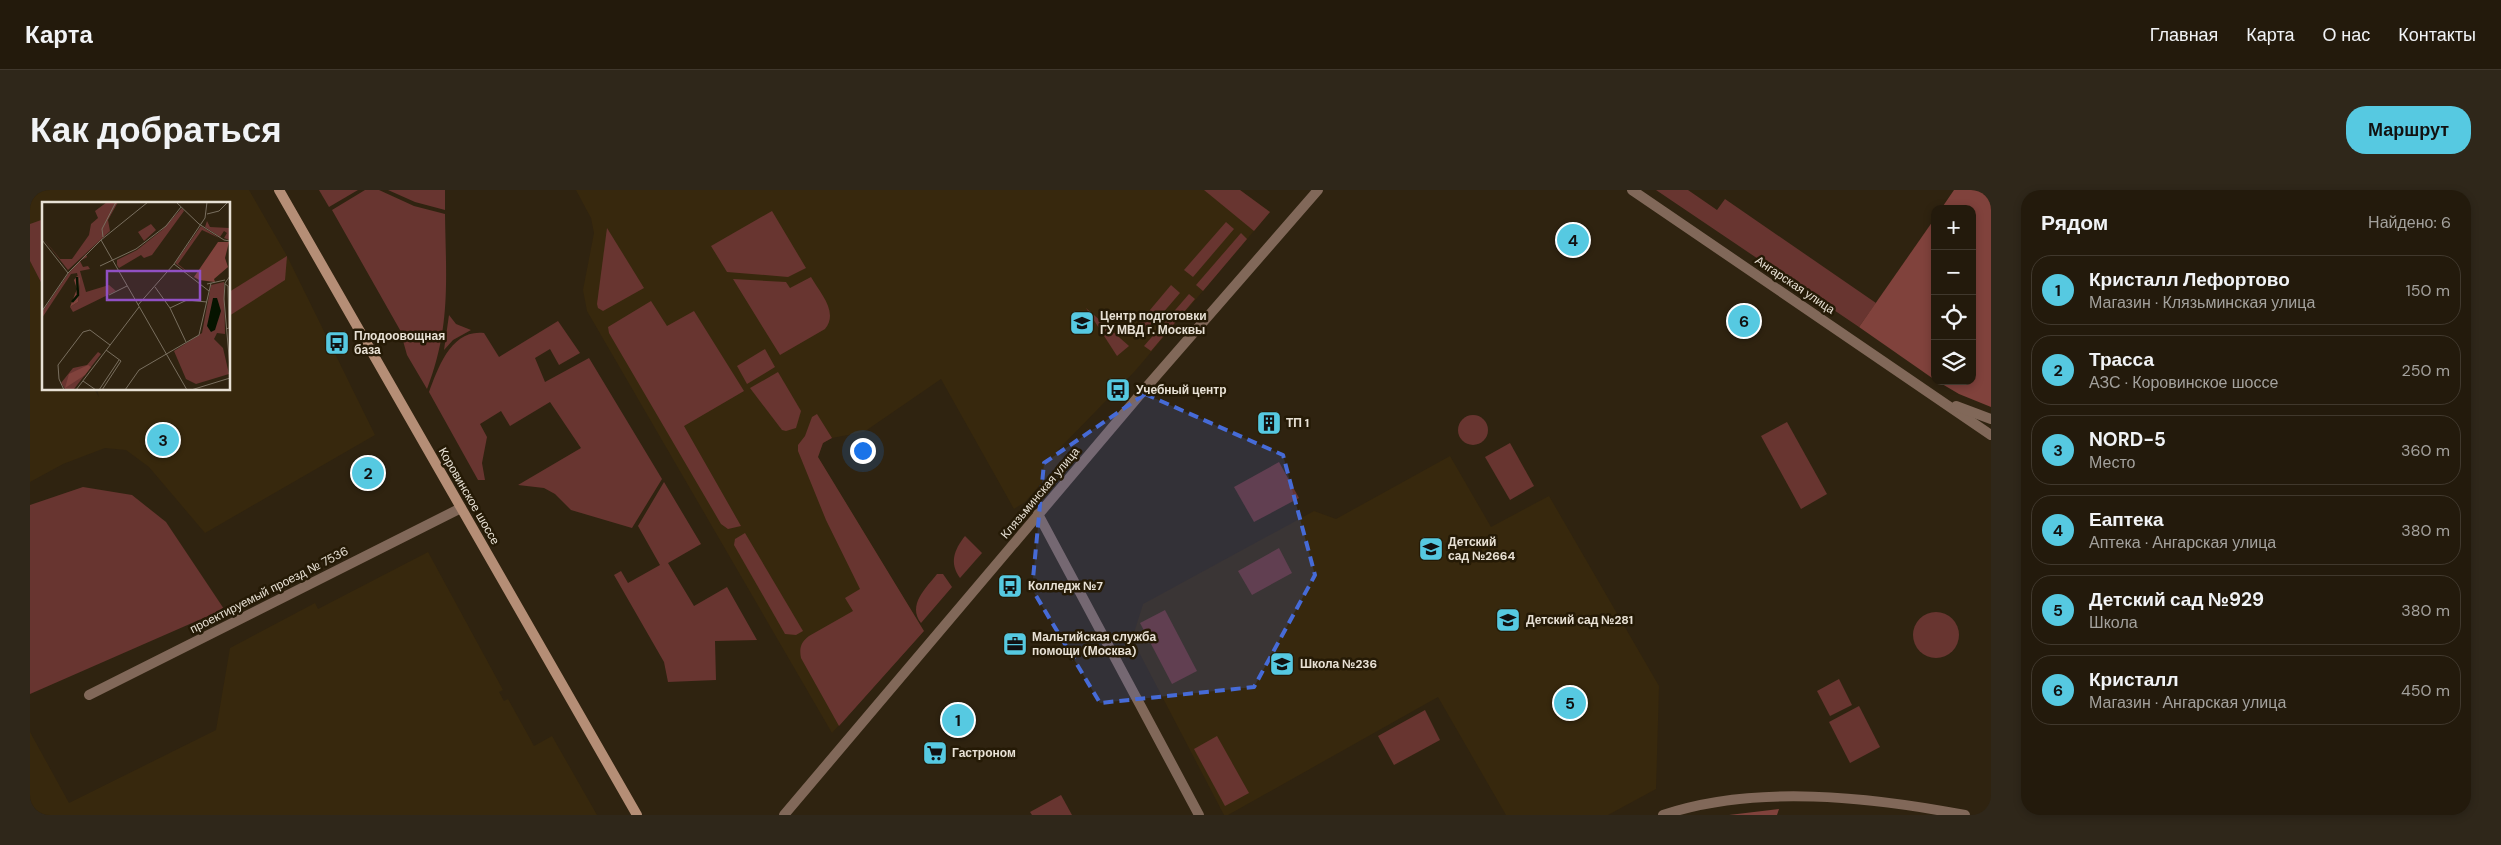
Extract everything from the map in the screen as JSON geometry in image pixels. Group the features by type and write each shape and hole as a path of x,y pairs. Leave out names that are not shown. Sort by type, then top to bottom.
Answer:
{"main road":[{"name":"Коровинское шоссе","path":"279,190 637,815"}],"street":[{"name":"Клязьминская улица","path":"784,815 1038,514 1318,190"},
{"name":"Ангарская улица","path":"1632,190 1991,435"},
{"name":"Ангарская улица","path":"1944,402 1991,419"},
{"name":"проектируемый проезд № 7536","path":"89,695 461,508"},
{"path":"1038,514 1199,815"},
{"path":"1663,815 1726,801 1813,798 1914,806 1965,815"}],"highlighted area":[{"path":"1145,394 1283,455 1315,575 1254,687 1100,703 1032,589 1044,463"}],"shaded area":[{"path":"30,190 249,190 287,256 375,435 205,533 149,467 126,450 105,448 63,464 30,482 30,261 42,284 42,390 95,390 99,397 97,390 230,390 230,202 42,202 42,255 30,259"},
{"path":"319,190 358,190 329,207"},
{"path":"365,190 379,190 414,206 445,214 446,282 444,324 435,366 427,389 407,355 400,330 332,210"},
{"path":"388,190 445,190 445,210 415,202"},
{"path":"576,190 1240,190 1270,212 1135,371 1058,450 1063,458 1025,502 1014,509 941,379 864,432 832,438 823,443 818,457 924,631 832,733 587,311 583,290 594,233 591,218"},
{"path":"1204,190 1240,190 1270,212 1254,231"},
{"path":"1656,190 1688,190 1717,210 1725,199 1876,303 1859,327"},
{"path":"1954,190 1991,190 1991,407 1959,394 1944,385 1976,385 1976,205 1944,205"},
{"path":"772,211 806,268 788,277 727,272 711,246"},
{"path":"42,220 42,284 30,261 30,224"},
{"path":"1226,222 1234,229 1193,277 1184,270"},
{"path":"1931,224 1931,377 1859,327"},
{"path":"607,228 644,288 603,311 598,308 597,304"},
{"path":"1241,233 1247,239 1203,291 1196,285"},
{"path":"287,256 285,280 230,315 230,291"},
{"path":"811,277 827,303 830,316 829,323 825,329 780,355 733,279 786,282 790,288"},
{"path":"1171,285 1180,293 1143,336 1134,329"},
{"path":"1189,294 1195,299 1151,351 1144,346"},
{"path":"651,301 667,326 694,311 744,391 684,426 741,526 728,529 721,524 609,333 608,327"},
{"path":"1086,308 1129,346 1117,356"},
{"path":"449,315 456,324 471,330 453,340 444,350"},
{"path":"558,321 580,353 559,365 550,349 535,358 545,382 589,358 662,479 632,528 571,510 555,494 544,488 518,485 581,448 550,402 510,426 501,411 480,424 487,437 482,463 485,480 478,480 429,392 448,352 463,337 473,333 484,333 499,357"},
{"path":"765,349 775,367 747,384 737,366"},
{"path":"778,372 801,411 796,428 786,431 782,430 750,388"},
{"path":"817,414 832,438 823,443 818,457 924,631 839,726 800,654 802,643 809,636 853,611 845,598 860,589 826,520 798,451 798,445 805,436 812,417"},
{"path":"1473,415 1479,416 1487,424 1487,436 1479,444 1473,445 1467,444 1459,436 1458,430 1459,424 1467,416"},
{"path":"1787,422 1827,494 1801,509 1761,436"},
{"path":"1510,443 1534,486 1510,500 1485,457"},
{"path":"1450,456 1491,527 1549,496 1659,686 1656,789 1608,815 1506,815 1438,697 1228,815 1224,815 1132,639 1143,604 1314,511 1336,519"},
{"path":"1279,462 1299,498 1254,522 1234,487"},
{"path":"664,482 701,544 668,563 694,606 727,587 757,640 715,641 716,680 668,682 664,662 614,575 621,571 628,583 660,565 638,526"},
{"path":"83,487 132,495 166,522 224,609 30,694 30,505"},
{"path":"745,533 803,631 796,635 785,634 734,545 735,539"},
{"path":"965,536 982,553 960,578 955,567 954,557 958,546"},
{"path":"1279,548 1292,573 1252,595 1238,571"},
{"path":"428,552 503,690 499,692 504,701 508,699 534,746 552,736 597,815 30,815 30,732 69,803 216,730 230,648 315,603 318,609"},
{"path":"937,574 943,574 952,587 921,623 917,616 917,603 923,591"},
{"path":"1165,610 1197,671 1172,684 1140,623"},
{"path":"1931,612 1941,612 1955,622 1959,635 1955,648 1949,654 1941,658 1931,658 1917,648 1913,640 1913,630 1923,616"},
{"path":"1839,679 1852,705 1830,716 1817,691"},
{"path":"1859,706 1880,747 1850,763 1829,722"},
{"path":"1425,710 1440,740 1394,765 1378,736"},
{"path":"1217,736 1249,793 1225,806 1194,749"},
{"path":"1061,795 1072,815 1032,815 1030,812"},
{"path":"1779,809 1777,815 1729,815"}],"place":[{"name":"Еаптека","path":"1573,240"},
{"name":"Кристалл","path":"1744,321"},
{"name":"Центр подготовки ГУ МВД г. Москвы","path":"1082,323"},
{"name":"Плодоовощная база","path":"337,343"},
{"name":"Учебный центр","path":"1118,390"},
{"name":"ТП 1","path":"1269,423"},
{"name":"NORD-5","path":"163,440"},
{"name":"Трасса","path":"368,473"},
{"name":"Детский сад №2664","path":"1431,549"},
{"name":"Колледж №7","path":"1010,586"},
{"name":"Детский сад №281","path":"1508,620"},
{"name":"Мальтийская служба помощи (Москва)","path":"1015,644"},
{"name":"Школа №236","path":"1282,664"},
{"name":"Детский сад №929","path":"1570,703"},
{"name":"Кристалл Лефортово","path":"958,720"},
{"name":"Гастроном","path":"935,753"}]}
